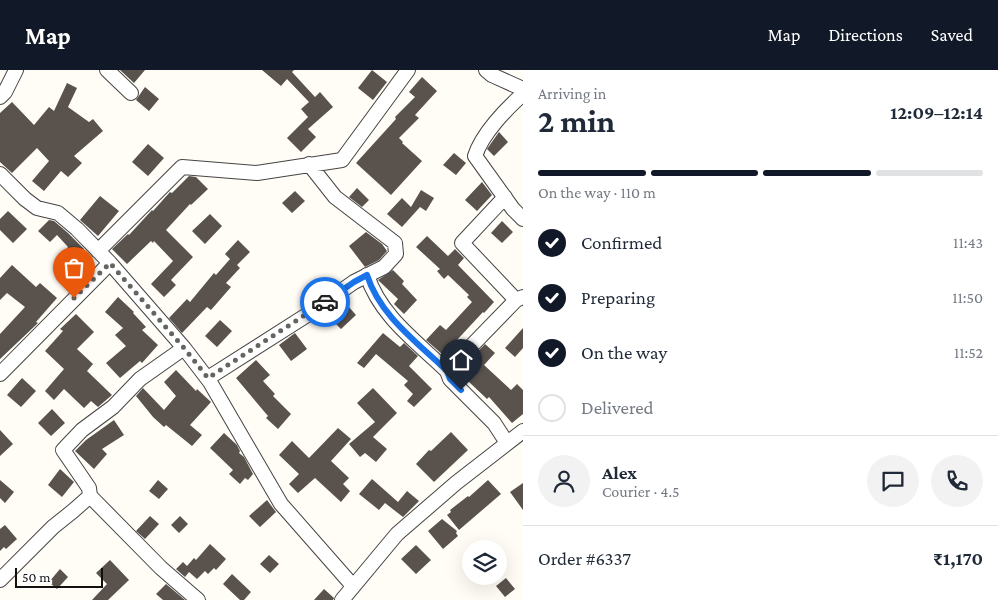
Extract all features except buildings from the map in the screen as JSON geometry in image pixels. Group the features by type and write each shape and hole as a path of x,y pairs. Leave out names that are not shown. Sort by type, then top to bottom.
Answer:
{"street":[{"path":"0,97 5,92 16,70"},
{"path":"107,70 131,93"},
{"path":"98,251 182,167 257,173 342,160 408,70"},
{"path":"486,70 492,75 523,89"},
{"path":"523,94 489,132 475,156 513,209 523,219"},
{"path":"208,378 307,315 354,282 384,267 396,254 395,243 335,197 309,164"},
{"path":"0,174 37,208 44,211 55,211 78,229 184,348 208,378 281,504 353,586"},
{"path":"447,371 520,298 462,243 505,197"},
{"path":"0,374 110,263"},
{"path":"367,275 371,288 381,306 447,371 450,379 494,423 507,443"},
{"path":"184,348 140,379 113,407 82,430 63,450 89,488 90,496 162,568 198,600"},
{"path":"342,600 397,534 456,483 523,430"},
{"path":"0,580 53,526 74,511 90,496"}],"way so far":[{"path":"74,298 110,263 208,378 325,302"}],"route":[{"path":"325,302 367,275 371,288 381,306 447,371 450,379 461,390"}]}
